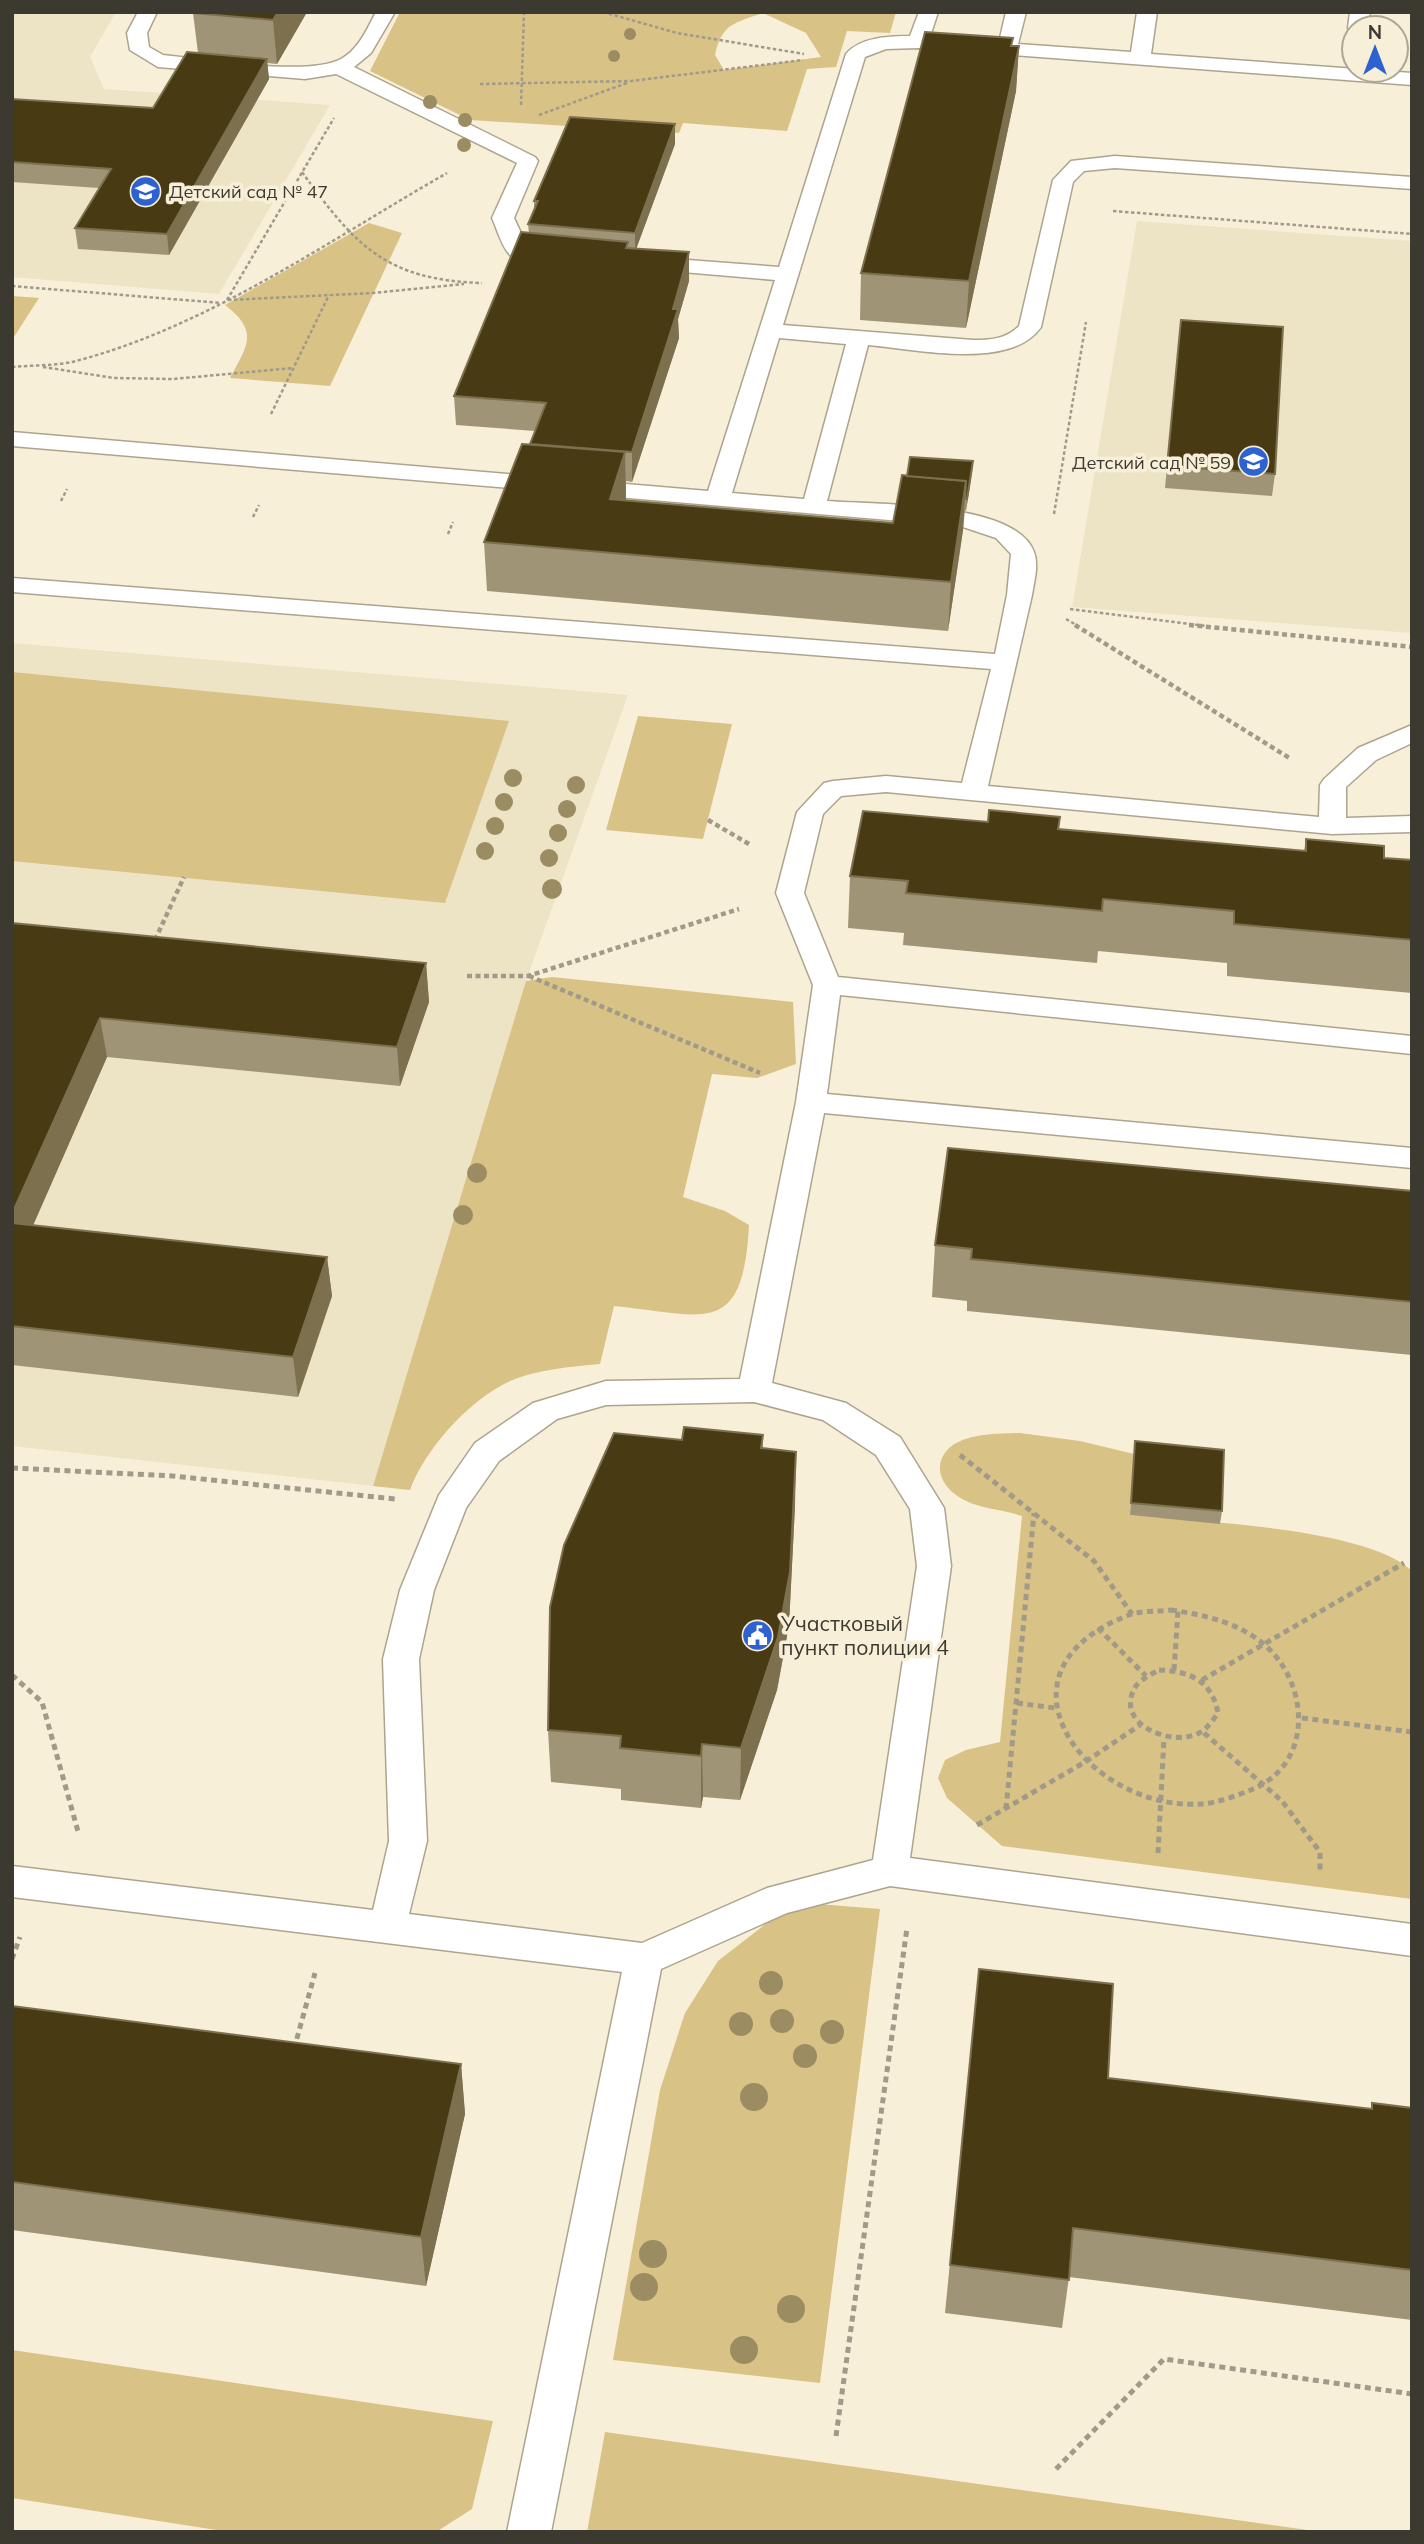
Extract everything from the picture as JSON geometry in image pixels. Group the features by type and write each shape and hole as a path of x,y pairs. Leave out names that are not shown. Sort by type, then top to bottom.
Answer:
{"lane":[{"path":"148,12 137,33 139,50 158,61 306,73 349,73 528,161 503,218 519,252 572,257"},
{"path":"349,73 354,62 366,51 386,12"},
{"path":"919,42 929,12"},
{"path":"1007,49 1016,12"},
{"path":"1140,59 1147,12"},
{"path":"718,498 856,54 869,46 890,42 919,42 1340,71"},
{"path":"771,331 973,347 1002,346 1021,339 1030,327 1063,180 1078,165 1115,162 1412,183"},
{"path":"626,261 786,274"},
{"path":"814,506 859,338"},
{"path":"12,439 814,506 960,519 991,526 1014,539 1024,556 1022,592 973,792"},
{"path":"12,586 1003,662"},
{"path":"1332,826 1333,785 1367,754 1412,733"},
{"path":"754,1390 811,1102 827,985 790,893 810,812 833,789 886,784 1332,826 1412,824"},
{"path":"827,985 1412,1045"},
{"path":"811,1102 1412,1158"},
{"path":"387,1928 408,1842 401,1659 417,1590 452,1504 487,1452 545,1411 606,1393 754,1390 834,1411 888,1446 926,1508 934,1566 902,1872"},
{"path":"12,1881 644,1959 780,1899 902,1872 1412,1940"},
{"path":"529,2532 644,1959"}],"path":[{"path":"522,121 520,85 524,12"},
{"path":"603,12 625,20 718,40 822,57"},
{"path":"480,84 631,81 856,54"},
{"path":"227,300 302,172 349,73"},
{"path":"12,367 36,366 106,354 145,340 222,303 495,145 522,121 631,81"},
{"path":"302,172 345,232 388,263 469,284"},
{"path":"1109,211 1412,234"},
{"path":"227,300 506,283 519,252"},
{"path":"12,286 222,303"},
{"path":"286,381 329,295"},
{"path":"1054,516 1087,314"},
{"path":"36,366 114,378 173,379 293,368"},
{"path":"1022,592 1333,785"},
{"path":"1052,610 1055,606 1123,618 1412,647"},
{"path":"155,941 184,877"},
{"path":"467,976 528,976 790,893"},
{"path":"528,976 768,1076 811,1102"},
{"path":"950,1447 1094,1561 1132,1614"},
{"path":"12,1468 173,1476 452,1504"},
{"path":"1006,1809 1034,1513"},
{"path":"1202,1680 1265,1646 1404,1563"},
{"path":"1174,1670 1178,1611"},
{"path":"1178,1611 1211,1616 1248,1633 1277,1657 1296,1686 1302,1718 1294,1750 1280,1770 1263,1784 1241,1796 1202,1804 1161,1801 1122,1789 1085,1762 1066,1738 1055,1708 1057,1676 1072,1648 1098,1628 1132,1614 1178,1611"},
{"path":"1098,1628 1146,1676"},
{"path":"1159,1670 1174,1670 1202,1680 1212,1690 1218,1713 1204,1733 1178,1740 1164,1738 1140,1725 1129,1703 1136,1683 1146,1676 1159,1670"},
{"path":"12,1675 41,1702 96,1892"},
{"path":"1017,1703 1055,1708"},
{"path":"1302,1718 1412,1732"},
{"path":"971,1828 1085,1762 1140,1725"},
{"path":"1204,1733 1282,1801 1320,1852 1319,1928"},
{"path":"1155,1906 1164,1738"},
{"path":"836,2437 902,1872"},
{"path":"294,2051 329,1920"},
{"path":"1056,2469 1164,2359 1412,2394"}],"shaded area":[{"name":"Детский сад № 47","path":"12,12 116,12 90,57 104,89 330,105 219,294 12,277"},
{"path":"400,12 896,12 890,33 847,31 836,67 807,69 787,131 683,123 679,133 470,120 370,71","holes":["763,13 806,33 821,57 724,70 715,55 726,30 737,22"]},
{"name":"Детский сад № 59","path":"1137,221 1412,241 1412,633 1072,607"},
{"path":"369,223 402,233 330,386 230,378 242,356 247,339 243,323 225,305"},
{"path":"12,296 39,298 12,340"},
{"path":"12,643 628,695 526,981 373,1486 12,1446"},
{"path":"12,672 509,721 445,903 12,861"},
{"path":"638,716 732,724 703,839 606,830"},
{"path":"552,977 793,1002 796,1064 757,1078 712,1074 683,1197 725,1211 749,1225 745,1262 738,1287 728,1303 713,1312 673,1313 614,1306 600,1364 543,1371 510,1381 495,1389 450,1427 426,1458 410,1490 373,1486 526,981"},
{"path":"1020,1433 1080,1441 1134,1454 1130,1515 1236,1524 1320,1536 1389,1556 1412,1571 1412,1899 1002,1846 947,1798 938,1778 945,1760 966,1750 1000,1742 1022,1516 974,1504 959,1497 945,1484 940,1466 944,1455 961,1441 985,1435"},
{"path":"818,1904 880,1909 820,2383 613,2360 660,2090 685,2013 718,1961 772,1919"},
{"path":"12,2350 493,2421 472,2509 436,2532 229,2532 12,2498"},
{"path":"605,2432 1322,2532 587,2532"}],"building":[{"path":"194,12 278,12 273,20"},
{"path":"925,32 1013,38 1011,46 1019,46 969,281 861,273"},
{"path":"187,52 267,59 167,234 75,228 111,169 12,162 12,99 153,108"},
{"path":"570,117 675,124 635,233 528,224 538,201 534,201"},
{"path":"521,232 628,242 626,248 689,252 673,309 678,309 632,452 530,444 546,403 454,396"},
{"path":"1181,320 1283,327 1275,474 1167,466"},
{"path":"522,444 625,452 610,499 893,523 902,475 966,481 951,582 484,542"},
{"path":"910,457 973,461 967,499 966,481 907,476"},
{"path":"989,810 1060,817 1058,829 1306,851 1306,839 1384,846 1384,858 1412,860 1412,940 1234,924 1234,911 1103,899 1102,911 906,893 908,881 850,876 863,811 988,822"},
{"path":"12,923 426,963 397,1047 100,1018 12,1214"},
{"path":"948,1148 1412,1191 1412,1302 971,1259 972,1249 935,1245"},
{"path":"12,1223 327,1257 293,1357 12,1326"},
{"path":"684,1427 763,1435 761,1448 796,1452 790,1572 778,1637 741,1748 702,1744 701,1756 620,1748 621,1736 548,1730 550,1607 564,1545 614,1433 682,1440"},
{"path":"1135,1441 1224,1450 1222,1511 1131,1503"},
{"path":"979,1969 1113,1984 1108,2078 1372,2109 1372,2103 1412,2108 1412,2270 1073,2228 1069,2280 950,2265"},
{"path":"12,2006 461,2064 421,2237 12,2182"}],"place":[{"name":"Детский сад № 47","path":"146,191"},
{"name":"Детский сад № 59","path":"1254,462"},
{"name":"Участковый пункт полиции 4","path":"758,1635"}]}
